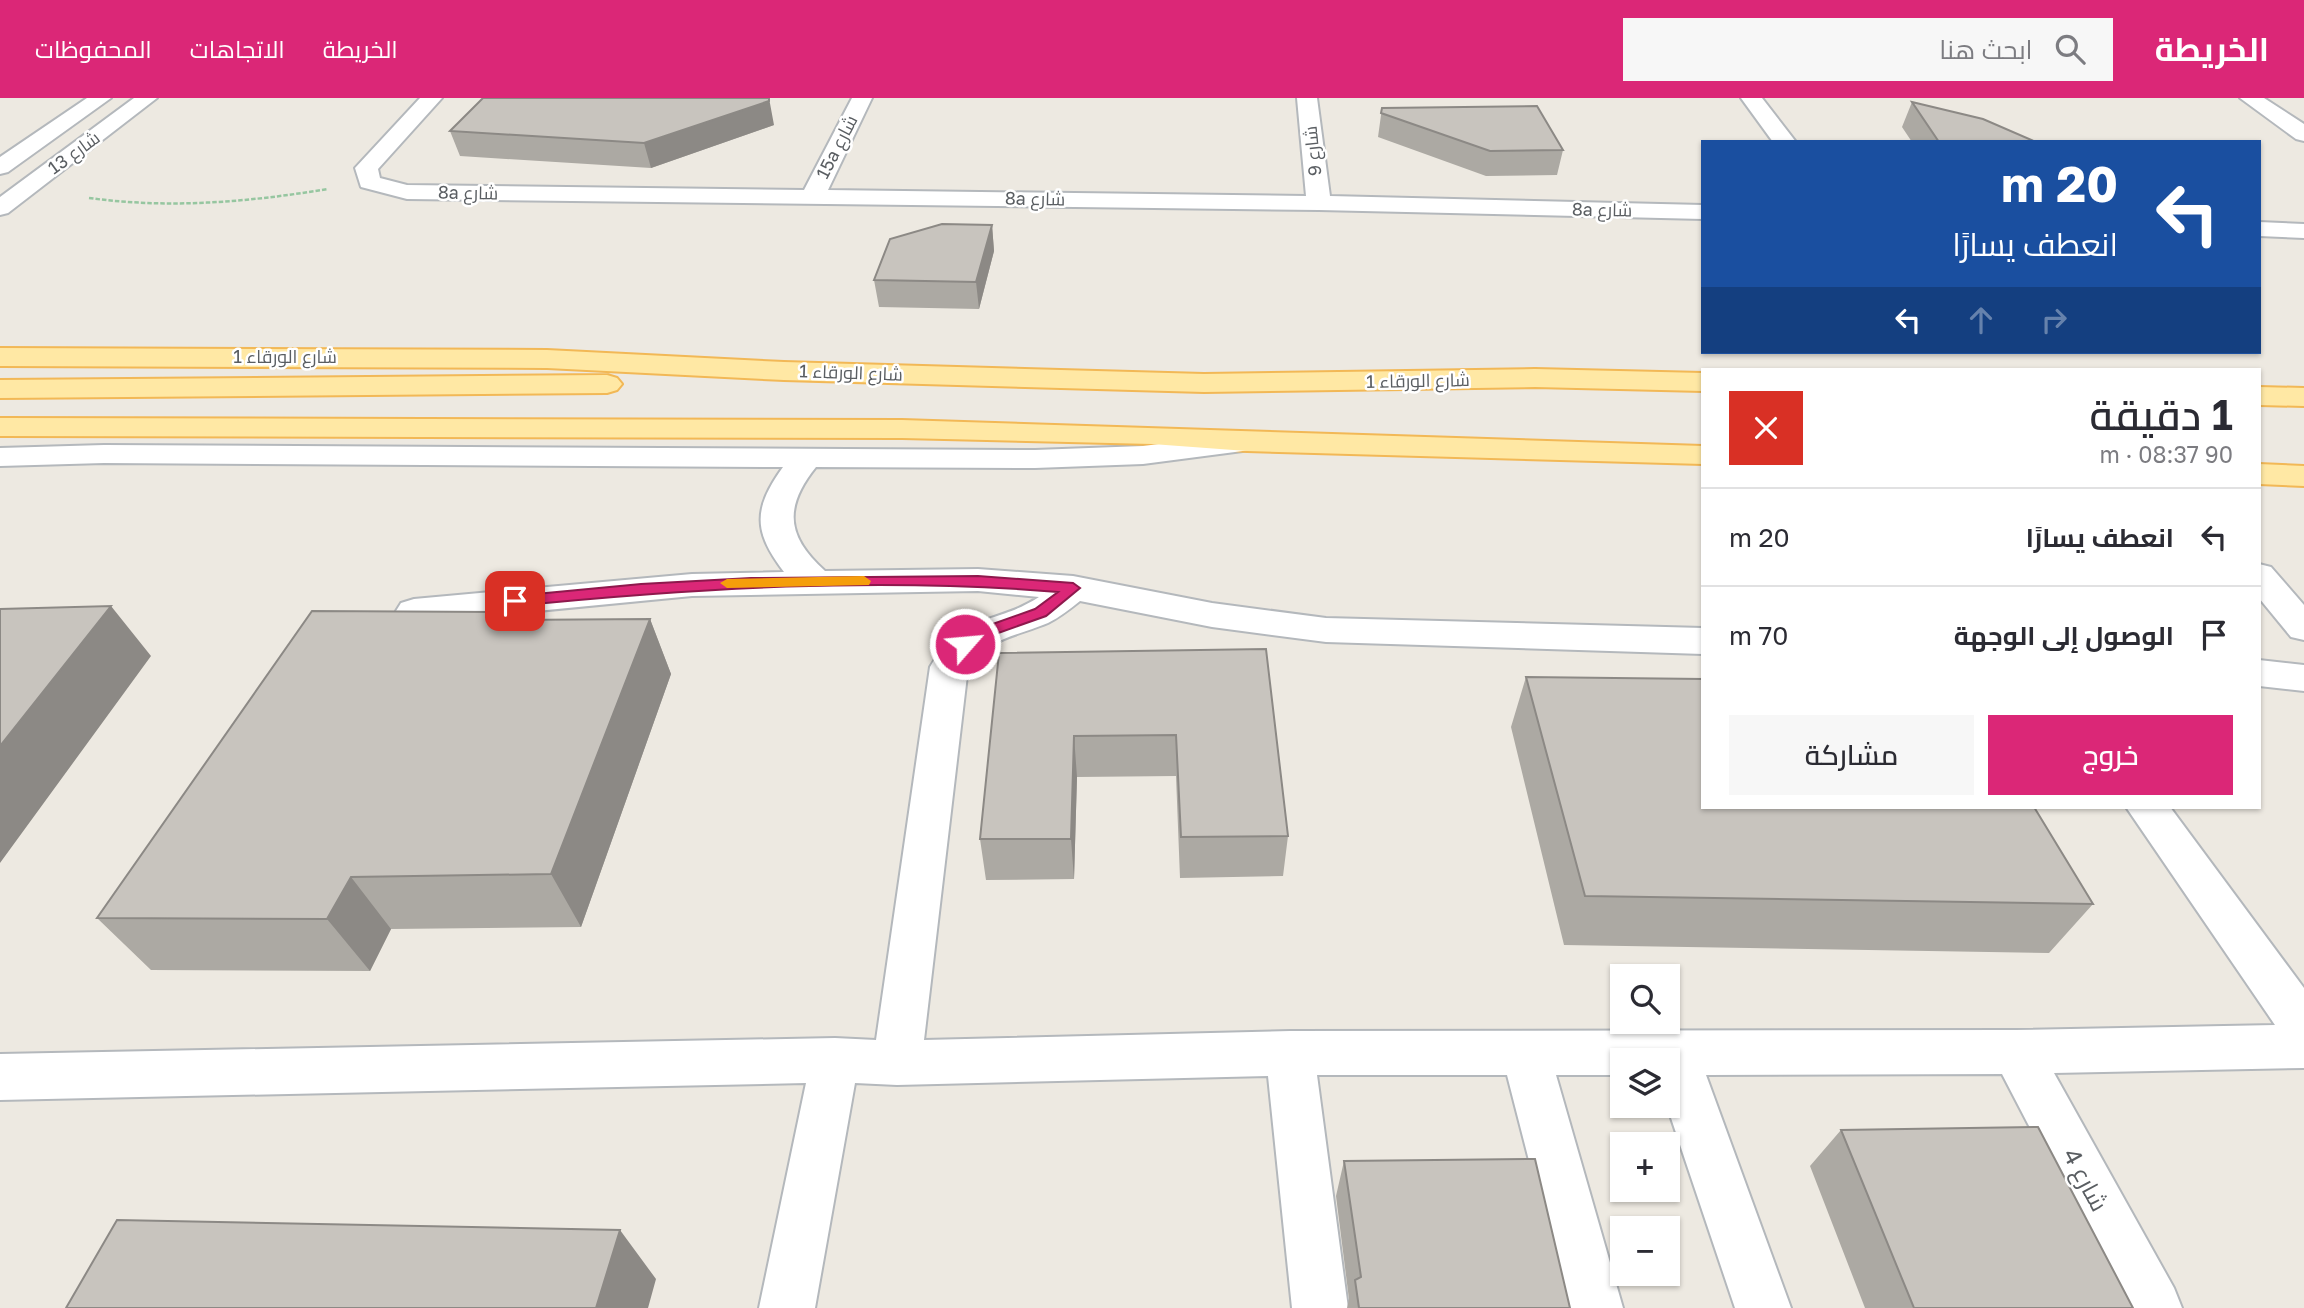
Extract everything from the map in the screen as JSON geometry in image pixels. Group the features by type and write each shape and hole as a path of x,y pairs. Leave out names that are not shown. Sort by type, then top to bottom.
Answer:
{"main road":[{"path":"0,346 47,356"},
{"name":"شارع الورقاء 1","path":"0,357 547,359 784,371 1204,383 1535,378 1701,382"},
{"path":"0,389 553,386 674,381 784,371"},
{"path":"2261,396 2304,397"},
{"path":"0,427 902,429 1152,435 1247,442 1701,455"},
{"path":"2261,474 2304,476"}],"street":[{"name":"شارع 13","path":"0,167 101,98"},
{"name":"شارع 13","path":"0,208 147,98"},
{"path":"369,182 366,168 432,98"},
{"name":"15a شارع","path":"813,196 862,98"},
{"name":"شارع 9","path":"1307,98 1318,203"},
{"path":"1751,98 1783,140"},
{"path":"2250,98 2290,103"},
{"path":"2250,98 2304,134"},
{"name":"8a شارع","path":"369,182 407,192 1318,203 1701,212"},
{"path":"2261,229 2304,231"},
{"path":"0,457 104,454 1090,458 1143,455 1247,442"},
{"path":"808,457 793,473 782,491 776,510 776,530 783,548 795,566 814,582"},
{"path":"2261,577 2304,628"},
{"path":"414,611 679,586 978,580 1073,588 1224,617 1326,630 1701,641"},
{"path":"897,1063 949,667 953,657 973,639 1040,612 1073,588"},
{"path":"2261,673 2304,678"},
{"path":"2148,809 2304,1026"},
{"path":"1680,1051 2016,1052 2304,1046"},
{"path":"1525,1051 1595,1308"},
{"path":"0,1077 835,1060 897,1063 1290,1053 1610,1051"},
{"name":"شارع 4","path":"2016,1052 2154,1308"},
{"path":"1290,1053 1320,1308"},
{"path":"787,1308 835,1060"},
{"path":"1680,1071 1763,1308"}],"path":[{"path":"89,198 140,205 222,202 369,182"}],"building":[{"path":"483,98 769,98 769,101 644,143 450,131"},
{"path":"1912,102 1983,119 2031,140 1938,140"},
{"path":"1537,106 1563,150 1490,151 1381,113 1382,108"},
{"path":"942,224 992,225 976,282 874,280 890,239"},
{"path":"111,606 0,746 0,609"},
{"path":"312,611 495,612 491,620 650,619 551,874 351,877 327,919 97,918"},
{"path":"1266,649 1288,836 1181,837 1176,735 1074,736 1071,839 980,839 999,653"},
{"path":"1526,677 1701,679 1701,809 2035,809 2093,904 1585,896"},
{"path":"2038,1127 2133,1308 1914,1308 1841,1130"},
{"path":"1535,1159 1570,1308 1359,1308 1355,1280 1361,1277 1344,1161"},
{"path":"117,1220 620,1230 596,1308 66,1308"}],"slow traffic":[{"path":"727,583 864,581"}],"route":[{"path":"515,601 751,582 978,580 1073,588 1040,612 981,634 965,644"}]}
